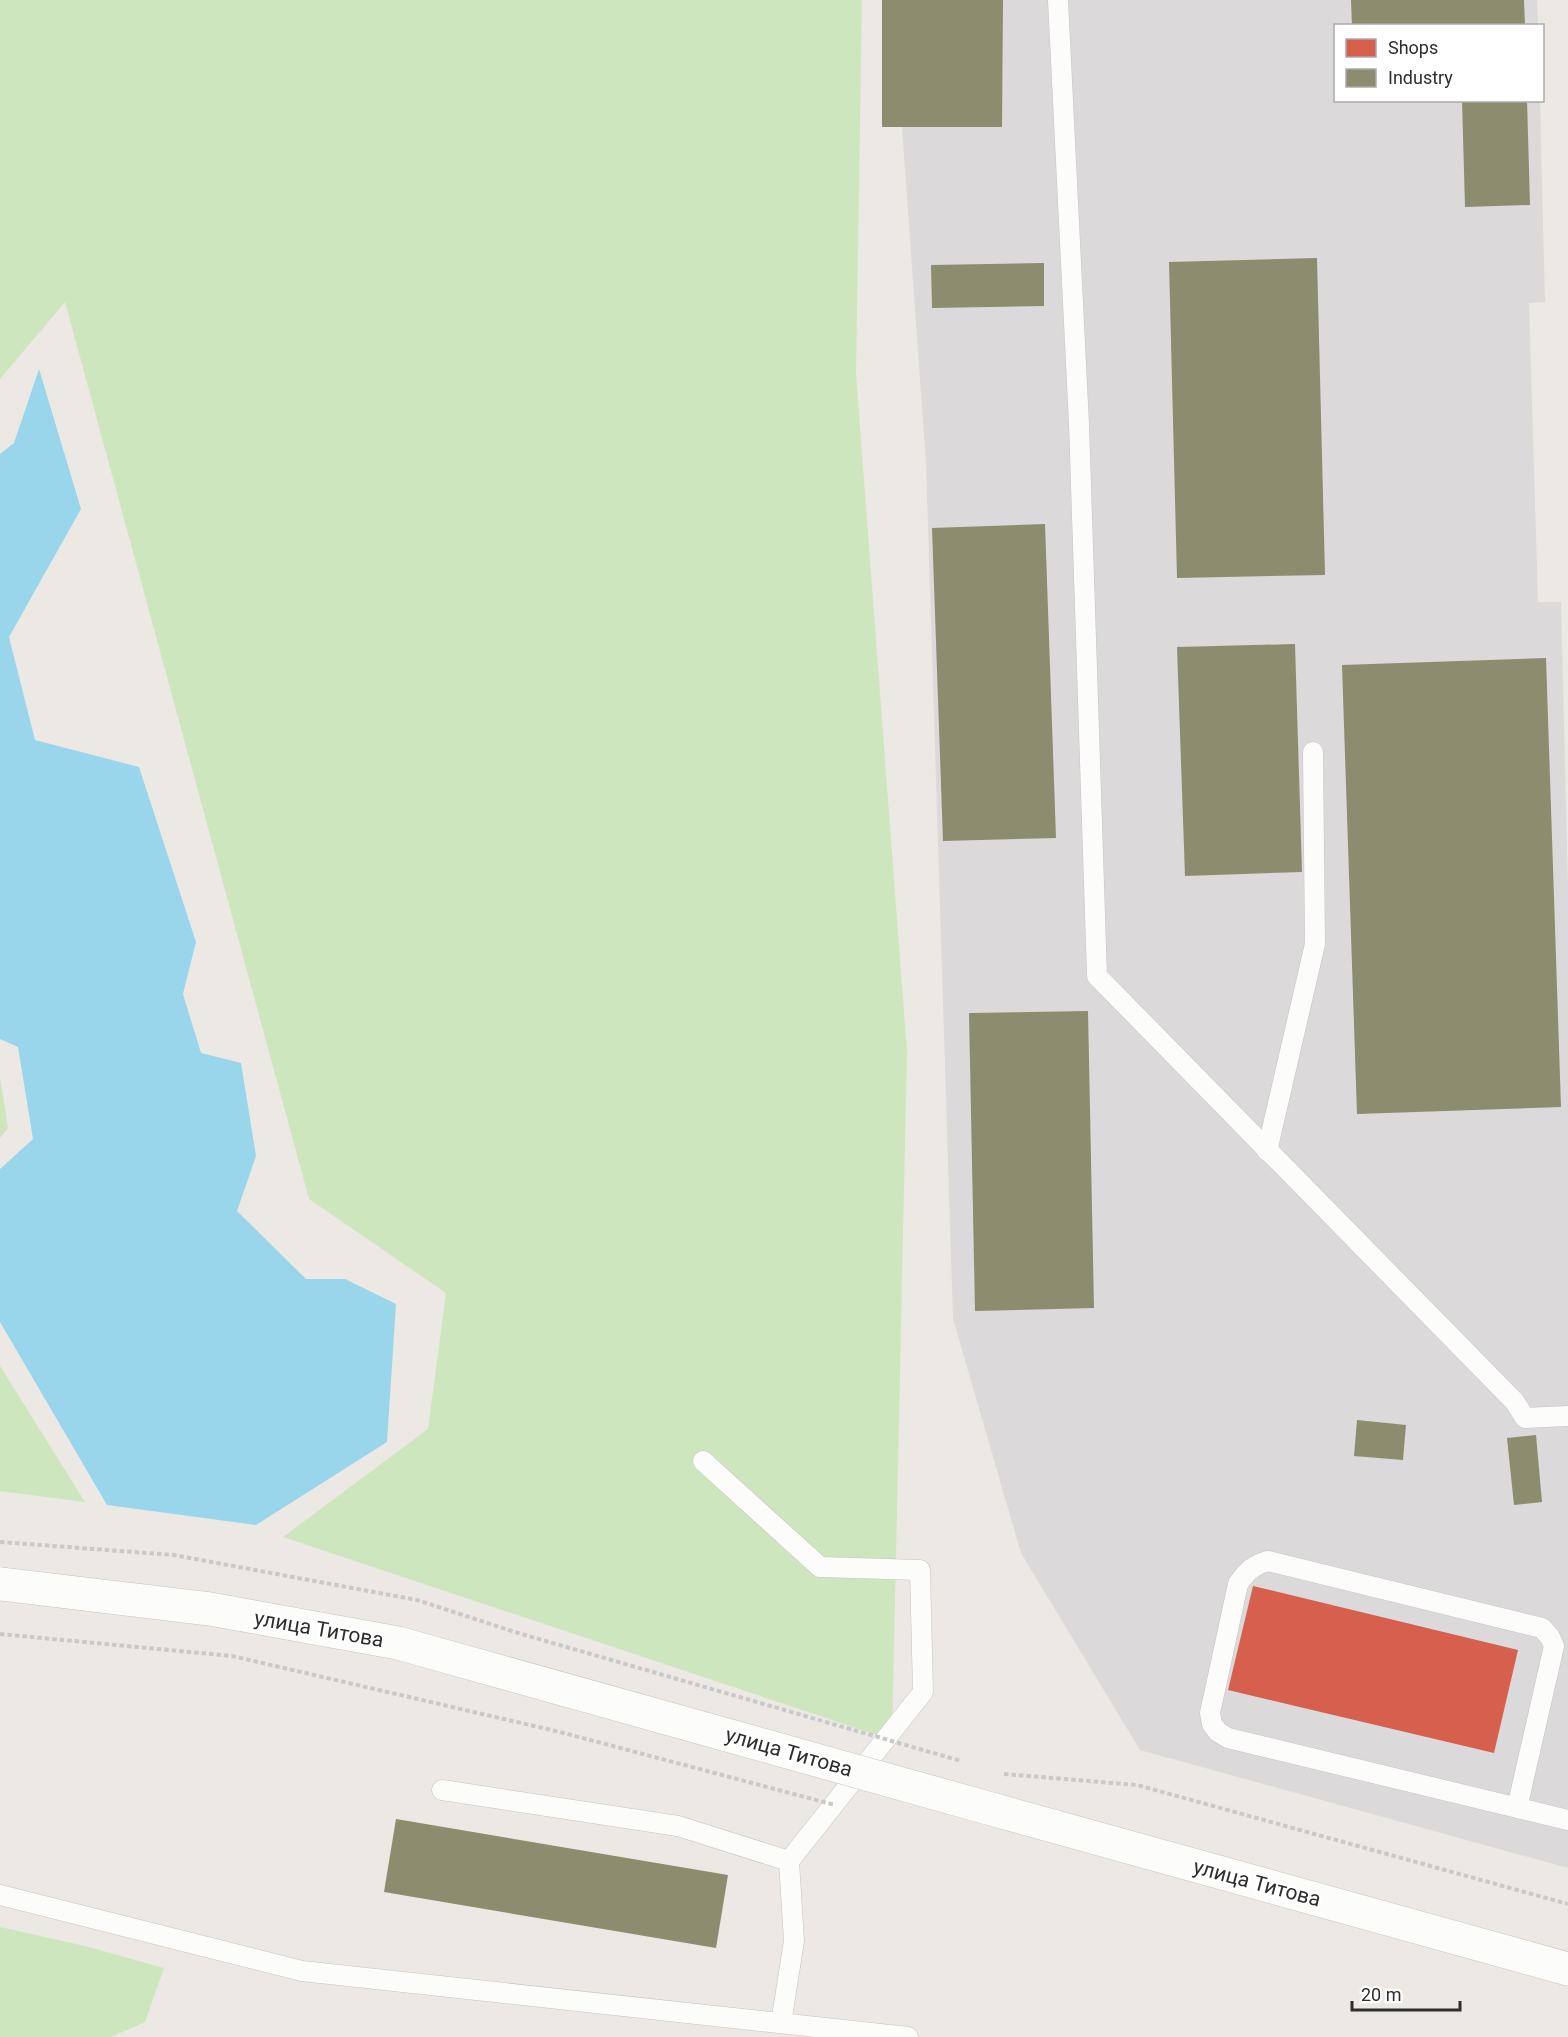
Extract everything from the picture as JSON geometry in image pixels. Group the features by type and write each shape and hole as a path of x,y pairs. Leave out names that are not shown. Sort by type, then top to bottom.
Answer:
{"main road":[{"name":"улица Титова","path":"0,1584 210,1609 398,1643 1568,1969"}],"lane":[{"path":"1058,0 1079,424 1097,975 1515,1402 1526,1418 1568,1416"},
{"path":"1267,1151 1315,944 1313,752"},
{"path":"703,1461 820,1567 920,1570 923,1692 789,1861 794,1941 781,2023"},
{"path":"1517,1808 1554,1646 1542,1628 1268,1562 1256,1564 1247,1571 1238,1584 1211,1701 1212,1724 1218,1732 1228,1738 1517,1808 1568,1820"},
{"path":"442,1790 678,1826 789,1861"},
{"path":"0,1895 302,1971 908,2037"}],"path":[{"path":"0,1634 232,1656 560,1732 839,1806"},
{"path":"1004,1774 1137,1785 1568,1904"}],"shaded area":[{"path":"882,0 1537,0 1538,24 1334,24 1334,102 1540,102 1545,302 1529,303 1538,602 1561,602 1568,887 1568,1868 1140,1750 1021,1553 953,1319 926,463 902,127 882,127"}],"green space":[{"path":"0,0 862,0 856,374 907,1052 892,1740 283,1537 428,1429 446,1293 309,1199 65,302 0,379"},
{"path":"0,1077 8,1128 0,1138"},
{"path":"0,1366 85,1502 0,1491"},
{"path":"0,1927 85,1946 164,1968 145,2022 111,2037 0,2037"}],"water":[{"path":"39,369 81,509 9,637 35,740 139,767 196,942 183,994 201,1053 241,1063 256,1156 237,1211 306,1279 345,1279 396,1304 387,1442 256,1525 107,1505 0,1322 0,1169 33,1139 18,1047 0,1039 0,454 14,443"}],"building: Shops":[{"path":"1253,1586 1518,1650 1494,1753 1228,1690"}],"building: Industry":[{"path":"882,0 1003,0 1002,127 882,127"},
{"path":"1351,0 1524,0 1525,24 1352,24"},
{"path":"1462,102 1527,102 1530,205 1465,207"},
{"path":"1317,258 1325,575 1177,578 1169,262"},
{"path":"1044,263 1044,306 932,308 931,265"},
{"path":"1045,524 1056,838 943,841 932,528"},
{"path":"1295,644 1302,872 1185,876 1177,647"},
{"path":"1546,658 1561,1107 1357,1114 1342,665"},
{"path":"1088,1011 1094,1308 975,1311 969,1013"},
{"path":"1357,1420 1406,1425 1403,1460 1354,1456"},
{"path":"1536,1435 1542,1502 1514,1505 1507,1438"},
{"path":"396,1819 728,1875 716,1948 384,1892"}]}
